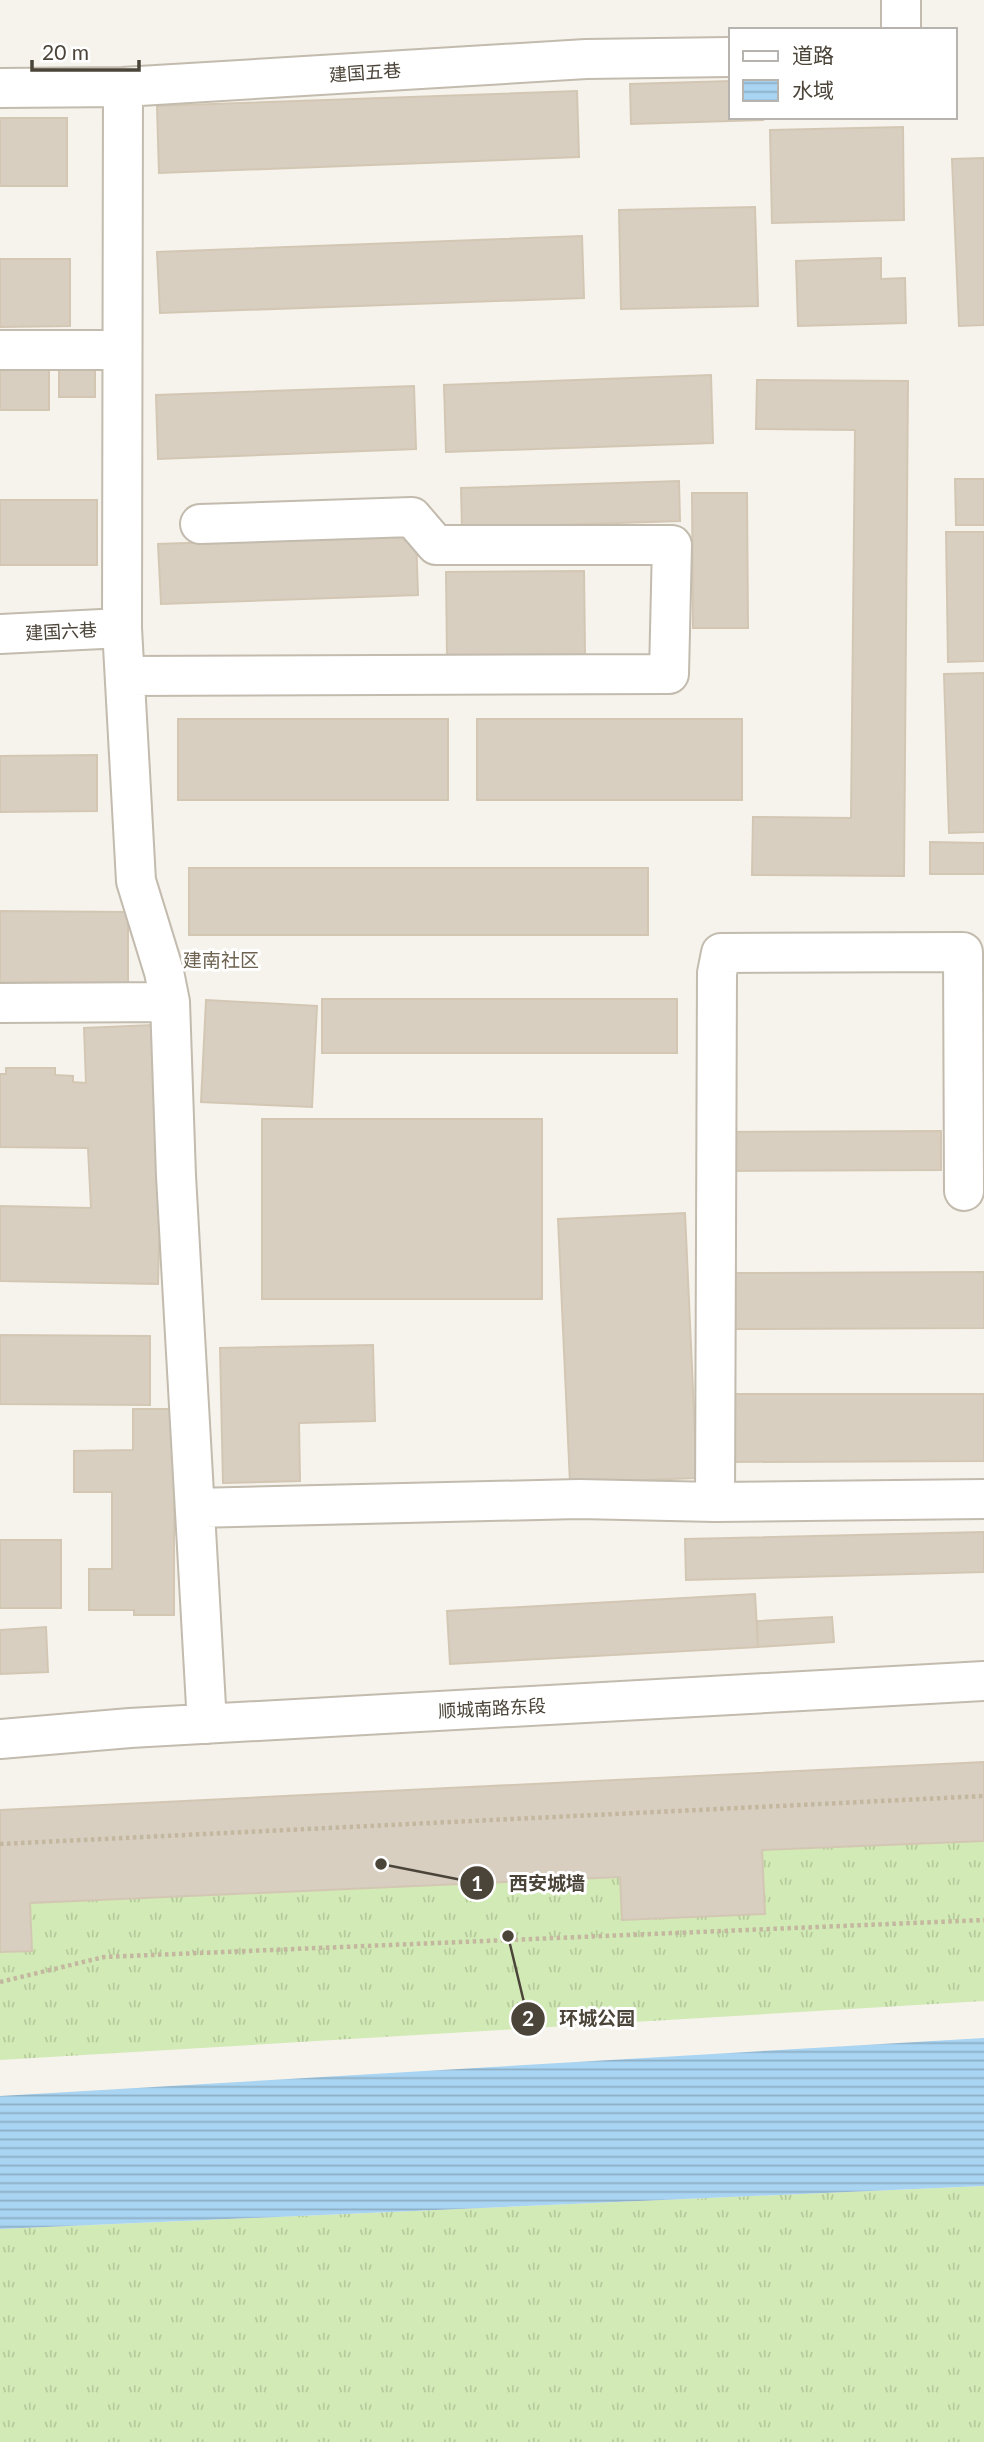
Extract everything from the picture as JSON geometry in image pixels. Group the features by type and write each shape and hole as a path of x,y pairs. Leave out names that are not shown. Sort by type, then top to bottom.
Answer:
{"street":[{"path":"901,0 901,28"},
{"name":"建国五巷","path":"0,88 123,87 586,59 729,57"},
{"path":"123,87 122,628 136,881 164,972 170,1002 176,1176 207,1724"},
{"path":"0,349 122,350"},
{"path":"125,676 670,674 673,545 436,545 412,517 200,524"},
{"name":"建国六巷","path":"0,634 122,628"},
{"path":"715,1502 717,987 721,953 963,952 964,1191"},
{"path":"0,1003 170,1002"},
{"path":"195,1508 579,1499 715,1502 984,1499"},
{"name":"顺城南路东段","path":"0,1739 207,1724 984,1681"}],"path":[{"path":"0,1844 984,1796"},
{"path":"0,1982 104,1957 984,1920"}],"green space":[{"path":"984,1841 984,2001 0,2060 0,1952 32,1951 30,1903 630,1868 623,1920 765,1914 762,1850"},
{"path":"984,2186 984,2442 0,2442 0,2229"}],"water":[{"path":"984,2038 984,2186 0,2229 0,2096"}],"building":[{"path":"729,81 729,119 763,120 631,124 630,84"},
{"path":"577,91 579,157 159,173 157,106"},
{"path":"0,118 67,118 67,186 0,186"},
{"path":"903,127 904,220 772,223 770,130"},
{"path":"984,158 984,325 959,326 952,159"},
{"path":"755,207 758,306 621,309 619,210"},
{"path":"582,236 584,298 160,313 157,252"},
{"path":"881,258 881,279 905,278 906,323 798,326 796,261"},
{"path":"0,259 70,259 70,326 0,327"},
{"path":"95,365 95,397 59,397 59,366"},
{"path":"0,366 49,366 49,410 0,410"},
{"path":"711,375 713,443 446,452 444,385"},
{"path":"757,380 908,381 904,876 752,875 753,817 851,818 855,430 756,429"},
{"path":"414,386 416,449 158,459 156,395"},
{"path":"955,479 984,479 984,525 956,525"},
{"path":"679,481 680,521 462,528 461,488"},
{"path":"692,493 747,493 748,628 693,628"},
{"path":"0,500 97,500 97,565 0,565"},
{"path":"946,532 984,532 984,661 948,662"},
{"path":"416,535 418,595 161,604 158,544"},
{"path":"584,571 585,655 447,657 446,572"},
{"path":"984,673 984,832 949,833 944,674"},
{"path":"178,719 448,719 448,800 178,800"},
{"path":"477,719 742,719 742,800 477,800"},
{"path":"97,755 97,811 0,812 0,756"},
{"path":"930,842 984,843 984,874 930,874"},
{"path":"189,868 648,868 648,935 189,935"},
{"path":"0,911 128,912 128,983 0,982"},
{"path":"322,999 677,999 677,1053 322,1053"},
{"path":"206,1000 317,1006 312,1107 201,1102"},
{"path":"152,1025 160,1209 158,1284 0,1281 0,1206 91,1208 88,1148 0,1147 0,1074 6,1074 6,1068 55,1068 55,1075 73,1076 73,1082 86,1083 84,1028"},
{"path":"262,1119 542,1119 542,1299 262,1299"},
{"path":"941,1131 941,1170 724,1171 724,1132"},
{"path":"685,1213 697,1478 570,1483 558,1219"},
{"path":"984,1272 984,1328 733,1329 733,1273"},
{"path":"0,1335 150,1336 150,1405 0,1404"},
{"path":"373,1345 375,1421 299,1423 300,1481 223,1483 220,1348"},
{"path":"732,1394 984,1394 984,1461 732,1462"},
{"path":"133,1409 174,1409 174,1615 134,1615 134,1610 89,1610 89,1569 112,1569 112,1492 74,1492 74,1451 133,1450"},
{"path":"984,1532 984,1572 686,1580 685,1539"},
{"path":"0,1540 61,1540 61,1608 0,1608"},
{"path":"755,1594 758,1647 450,1664 447,1611"},
{"path":"832,1617 834,1642 758,1647 757,1621"},
{"path":"46,1627 48,1672 0,1674 0,1630"},
{"path":"984,1762 984,1841 762,1850 765,1914 622,1920 620,1877 30,1903 32,1951 0,1952 0,1810"}],"place":[{"name":"西安城墙","path":"381,1864"},
{"name":"环城公园","path":"508,1936"}],"district":[{"name":"建南社区","path":"221,959"}]}
